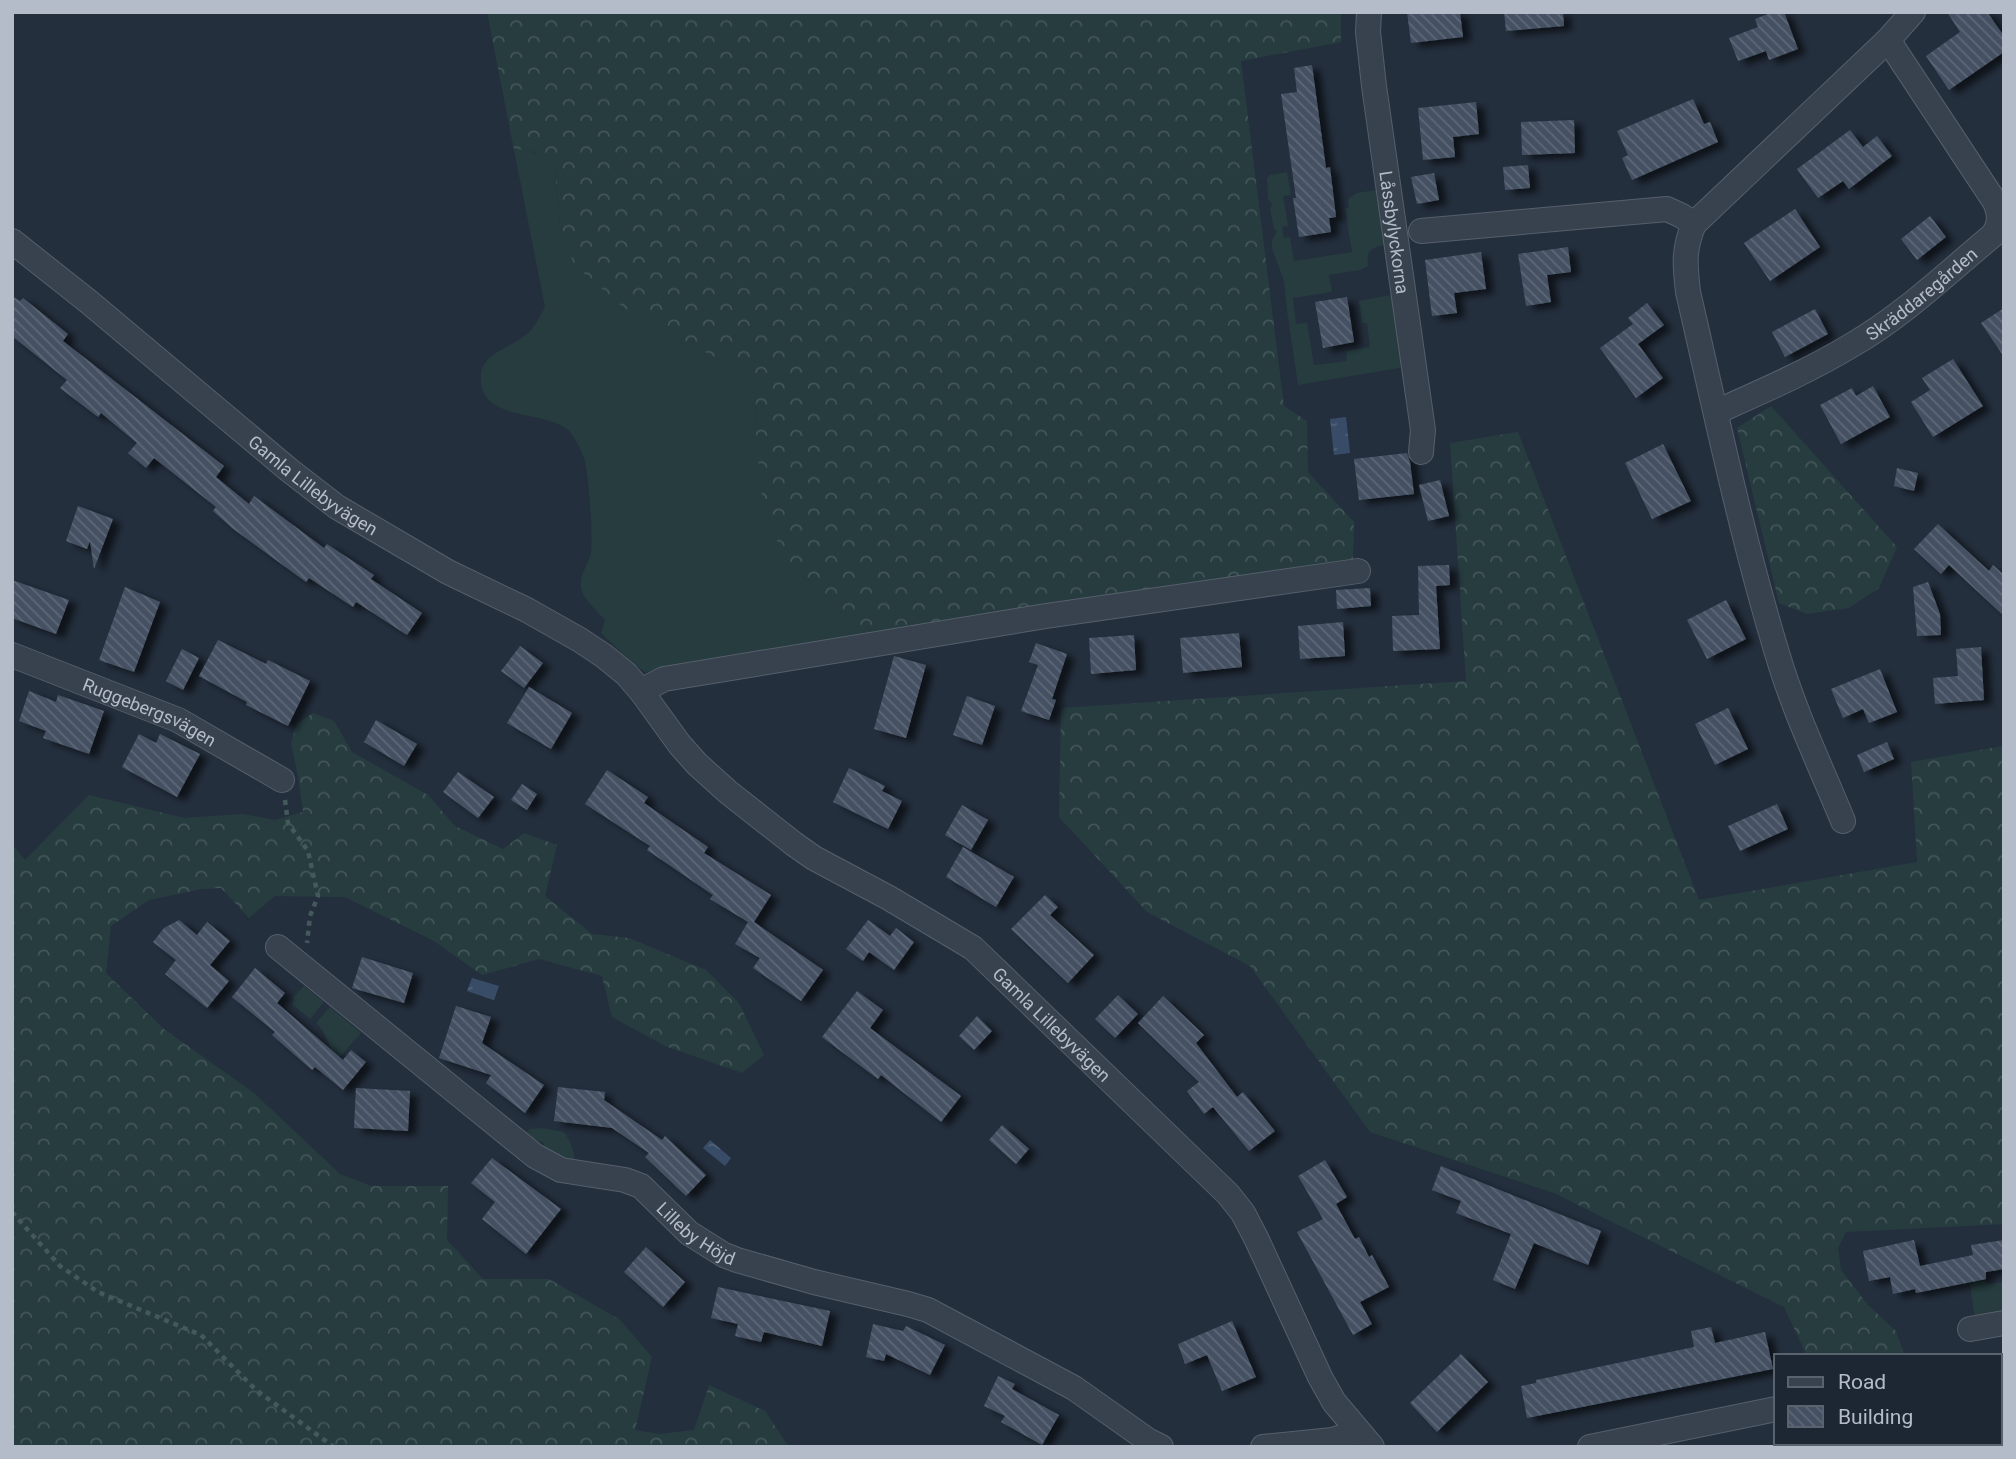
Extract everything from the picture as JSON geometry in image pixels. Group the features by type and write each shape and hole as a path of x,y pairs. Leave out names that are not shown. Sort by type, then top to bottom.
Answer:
{"street":[{"name":"Låssbylyckorna","path":"1369,12 1368,32 1374,86 1423,430 1421,452"},
{"path":"1843,821 1800,720 1777,655 1749,558 1688,292 1686,243 1693,224 1888,40 1913,12"},
{"name":"Skräddaregården","path":"1716,412 1791,379 1853,345 1908,307 1993,235 1997,228 1999,212 1995,202 1888,40"},
{"path":"1421,231 1667,209 1693,224"},
{"name":"Gamla Lillebyvägen","path":"12,241 337,507 448,572 580,639 611,662 640,691 664,726 697,764 776,831 814,858 889,898 973,948 1228,1194 1243,1213 1257,1240 1320,1377 1334,1402 1365,1439"},
{"path":"640,691 664,679 1046,617 1358,571"},
{"name":"Ruggebergsvägen","path":"12,655 178,720 282,780"},
{"name":"Lilleby Höjd","path":"278,947 535,1156 561,1170 625,1180 641,1186 689,1233 737,1261 928,1310 1074,1388 1161,1447"},
{"path":"1970,1329 2004,1324"},
{"path":"1590,1447 1774,1409"},
{"path":"1263,1447 1365,1439"}],"path":[{"path":"282,780 288,823 308,850 318,896 310,916 303,968"},
{"path":"12,1212 60,1266 98,1292 201,1335 256,1390 334,1447"}],"green space":[{"path":"487,12 1341,12 1341,42 1241,61 1284,406 1307,421 1308,472 1354,522 1353,562 869,637 794,568 764,520 756,434 755,379 624,308 574,265 560,223 555,169 531,151 514,150"},
{"path":"523,148 542,157 555,169 560,223 667,331 755,379 756,434 794,568 869,637 645,672 601,633 605,620 586,598 581,585 582,574 590,556 591,532 587,474 578,445 567,429 499,407 489,400 482,389 481,374 487,360 527,334 545,307 514,150"},
{"path":"1287,172 1291,195 1283,196 1288,226 1282,227 1284,238 1290,237 1294,261 1352,252 1345,209 1349,207 1348,199 1357,193 1376,190 1385,245 1370,251 1368,266 1329,275 1332,292 1293,298 1296,324 1307,323 1314,365 1347,361 1346,351 1370,347 1367,323 1362,323 1359,301 1396,294 1405,365 1298,385 1284,281 1272,248 1272,240 1277,231 1274,229 1270,210 1272,203 1268,199 1267,178"},
{"path":"1771,406 1897,547 1879,588 1849,608 1807,614 1779,603 1737,428"},
{"path":"1518,432 1699,900 1917,862 1911,762 2004,746 2004,1224 1846,1232 1838,1248 1841,1270 1868,1305 1896,1331 1904,1354 1806,1354 1784,1307 1554,1193 1370,1132 1250,966 1147,912 1059,817 1061,708 1466,681 1450,443"},
{"path":"313,713 334,721 352,752 428,795 455,826 503,849 524,833 557,845 545,896 592,934 629,938 706,970 739,1003 764,1055 742,1073 665,1046 612,1017 602,976 539,959 482,975 434,941 345,897 275,896 249,918 221,888 202,889 149,900 111,926 106,973 164,1029 254,1093 340,1174 371,1186 448,1186 447,1240 483,1279 549,1279 619,1319 652,1357 635,1430 660,1434 694,1430 709,1385 765,1411 787,1444 795,1447 12,1447 12,844 25,860 89,795 184,818 243,814 275,820 303,812 291,743 297,723"},
{"path":"304,986 324,1002 310,1019 293,1005 293,997"},
{"path":"330,1007 361,1033 337,1060 323,1031 316,1023"},
{"path":"530,1129 564,1132 572,1148 575,1167 543,1153 544,1143 536,1140 532,1144 524,1133"},
{"path":"1969,1278 1979,1278 1990,1284 2004,1282 2004,1314 1975,1319"},
{"path":"1882,1445 1962,1447 1883,1447"}],"water":[{"path":"1346,417 1350,453 1334,455 1330,419"},
{"path":"472,978 499,986 494,1000 467,991"},
{"path":"710,1140 731,1158 725,1166 703,1148"}],"building":[{"path":"1407,12 1460,12 1463,37 1411,43"},
{"path":"1504,12 1563,12 1564,26 1506,31"},
{"path":"1773,12 1784,12 1798,49 1769,60 1766,51 1738,61 1729,38 1758,27 1755,19"},
{"path":"1947,12 1987,12 2004,36 2004,52 1949,90 1926,56 1960,32"},
{"path":"1312,65 1326,168 1330,167 1336,217 1329,218 1331,232 1299,237 1281,94 1297,92 1294,68"},
{"path":"1693,99 1704,124 1710,122 1718,142 1632,180 1622,158 1628,155 1617,131"},
{"path":"1476,102 1479,134 1453,137 1455,157 1423,160 1418,108"},
{"path":"1574,120 1575,153 1522,155 1521,122"},
{"path":"1850,130 1863,147 1877,136 1892,156 1849,189 1843,181 1818,198 1797,169"},
{"path":"1528,165 1530,188 1505,190 1503,167"},
{"path":"1434,173 1439,200 1417,204 1411,177"},
{"path":"1795,209 1820,247 1770,281 1744,243"},
{"path":"1930,216 1946,237 1917,260 1901,239"},
{"path":"1568,247 1571,272 1547,275 1551,302 1526,306 1518,254"},
{"path":"1481,252 1486,289 1454,293 1457,313 1432,316 1425,260"},
{"path":"12,296 20,301 23,298 68,334 63,341 224,466 216,477 249,504 254,496 324,548 327,544 374,575 371,579 422,613 407,635 356,602 353,607 309,578 306,582 232,528 213,511 216,507 154,458 146,468 128,453 137,443 101,413 98,417 60,388 67,380 12,336"},
{"path":"1347,297 1354,342 1323,348 1315,302"},
{"path":"1647,303 1664,325 1638,344 1663,378 1636,398 1600,348 1633,324 1628,318"},
{"path":"2004,308 2004,357 1981,323"},
{"path":"1815,309 1828,334 1785,357 1772,332"},
{"path":"1953,359 1983,406 1933,437 1911,402 1930,390 1922,378"},
{"path":"1873,386 1890,417 1841,444 1820,405 1852,388 1856,396"},
{"path":"1663,444 1691,501 1652,519 1625,463"},
{"path":"1407,453 1414,494 1359,500 1354,459"},
{"path":"1897,468 1918,473 1914,491 1894,486"},
{"path":"1440,480 1449,516 1428,521 1419,485"},
{"path":"78,506 113,519 94,569 90,541 87,549 66,541"},
{"path":"1938,524 1989,571 1993,565 2004,575 2004,616 1949,565 1941,574 1914,549"},
{"path":"1449,565 1450,585 1436,586 1440,649 1393,651 1392,616 1419,615 1418,566"},
{"path":"12,580 69,600 56,634 12,618"},
{"path":"1928,582 1940,614 1941,635 1917,636 1913,587"},
{"path":"125,587 160,602 134,672 99,660"},
{"path":"1370,588 1371,606 1337,609 1336,590"},
{"path":"1726,600 1746,639 1707,659 1687,620"},
{"path":"1343,622 1345,656 1300,659 1298,626"},
{"path":"1239,633 1242,667 1183,673 1180,638"},
{"path":"1134,635 1136,670 1091,674 1089,638"},
{"path":"218,640 266,664 268,660 310,681 288,726 246,705 247,702 199,676"},
{"path":"1036,643 1067,654 1052,699 1056,700 1049,720 1021,711 1038,665 1029,662"},
{"path":"520,646 543,663 524,688 501,671"},
{"path":"1981,647 1984,700 1935,704 1933,678 1958,676 1956,649"},
{"path":"182,649 199,658 183,690 166,681"},
{"path":"894,656 926,665 906,738 874,729"},
{"path":"1880,669 1897,712 1869,723 1863,709 1843,718 1831,689"},
{"path":"529,687 572,713 551,749 507,723"},
{"path":"29,691 56,702 58,695 104,711 89,754 43,738 46,731 19,721"},
{"path":"967,696 995,706 982,745 953,735"},
{"path":"1728,708 1748,749 1715,765 1695,724"},
{"path":"376,720 417,744 404,766 364,742"},
{"path":"139,734 156,743 160,734 200,754 177,797 122,767"},
{"path":"1887,742 1894,759 1864,772 1857,755"},
{"path":"849,768 885,786 882,791 902,801 888,829 833,802"},
{"path":"607,770 648,797 644,803 708,847 704,853 771,895 754,922 823,970 801,1001 753,968 760,958 735,944 748,922 710,899 713,895 647,850 650,846 585,804"},
{"path":"458,772 494,797 478,818 443,792"},
{"path":"522,784 537,794 527,810 511,800"},
{"path":"1777,804 1788,829 1740,851 1728,826"},
{"path":"962,805 988,820 971,850 945,835"},
{"path":"963,847 1014,877 996,907 946,877"},
{"path":"1045,895 1058,907 1050,915 1094,955 1068,983 1011,929"},
{"path":"179,920 197,935 207,922 230,941 210,965 229,981 207,1008 165,974 176,960 153,942 164,928"},
{"path":"868,920 890,936 896,928 914,942 894,970 869,952 863,961 846,949"},
{"path":"362,957 413,973 404,1003 352,988"},
{"path":"255,968 285,993 277,1003 343,1060 351,1050 366,1062 343,1090 315,1067 312,1070 272,1035 275,1032 232,997"},
{"path":"857,991 883,1010 870,1028 961,1096 941,1122 881,1075 878,1079 822,1037"},
{"path":"1118,995 1138,1014 1115,1038 1095,1019"},
{"path":"1163,996 1204,1035 1196,1043 1237,1097 1243,1092 1275,1131 1249,1151 1213,1107 1204,1114 1187,1091 1199,1082 1138,1023"},
{"path":"456,1006 491,1017 482,1043 544,1085 525,1113 486,1083 491,1075 439,1058"},
{"path":"977,1016 992,1031 974,1050 959,1036"},
{"path":"558,1087 605,1092 604,1100 662,1140 665,1136 706,1175 686,1196 645,1157 649,1153 612,1128 554,1121"},
{"path":"356,1088 410,1091 408,1131 354,1128"},
{"path":"1002,1125 1029,1149 1016,1164 989,1140"},
{"path":"492,1158 561,1209 526,1254 482,1219 495,1202 471,1183"},
{"path":"1325,1160 1347,1197 1336,1204 1355,1239 1359,1237 1369,1257 1372,1255 1389,1287 1360,1302 1372,1324 1353,1335 1297,1232 1323,1219 1298,1176"},
{"path":"1441,1166 1601,1231 1588,1265 1534,1243 1515,1289 1493,1280 1511,1234 1456,1213 1461,1201 1432,1190"},
{"path":"1914,1240 1920,1266 1973,1255 1971,1245 2004,1240 2004,1269 1986,1272 1986,1279 1916,1293 1915,1289 1893,1294 1890,1277 1869,1281 1863,1251"},
{"path":"646,1247 685,1282 663,1307 624,1272"},
{"path":"718,1287 830,1311 822,1346 764,1332 761,1342 735,1336 738,1324 711,1318"},
{"path":"1232,1321 1256,1377 1222,1391 1207,1355 1185,1364 1178,1344"},
{"path":"873,1324 903,1331 906,1326 945,1345 930,1375 886,1354 884,1361 866,1357"},
{"path":"1711,1327 1715,1343 1765,1332 1773,1369 1527,1418 1521,1386 1536,1383 1536,1380 1694,1347 1691,1331"},
{"path":"1461,1354 1488,1382 1437,1432 1410,1403"},
{"path":"998,1376 1015,1384 1012,1389 1059,1415 1042,1445 1001,1422 1005,1416 984,1406"}]}
